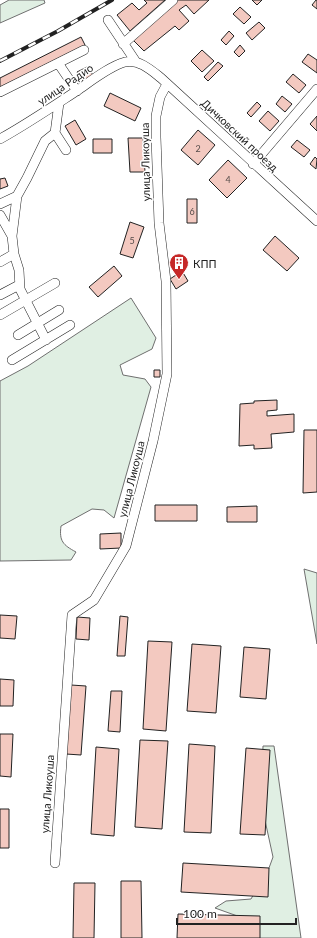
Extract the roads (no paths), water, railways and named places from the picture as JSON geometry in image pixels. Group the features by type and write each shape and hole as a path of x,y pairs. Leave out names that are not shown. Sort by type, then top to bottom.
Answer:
{"street":[{"path":"123,44 172,0"},
{"path":"108,20 136,62"},
{"path":"0,92 84,50"},
{"name":"улица Радио","path":"0,140 29,123 109,70 126,62 136,62"},
{"name":"Дичковский проезд","path":"136,62 147,67 167,84 317,221"},
{"path":"58,63 77,91"},
{"name":"улица Ликоуша","path":"55,863 72,614 94,600 126,546 153,441 167,374 166,281 159,223 156,116 160,97 167,84"},
{"path":"253,164 317,89"},
{"path":"59,103 55,133 66,150"},
{"path":"46,340 25,300 19,285 19,270 14,254 12,236 16,196 27,178 45,141 55,133"},
{"path":"0,204 16,196"},
{"path":"0,215 12,236"},
{"path":"0,262 14,254"},
{"path":"0,315 55,282"},
{"path":"0,296 19,285"},
{"path":"18,335 59,310"},
{"path":"12,360 70,325"}],"railway":[{"path":"0,61 58,31 112,0"}],"place":[{"name":"КПП","path":"179,280"}]}
